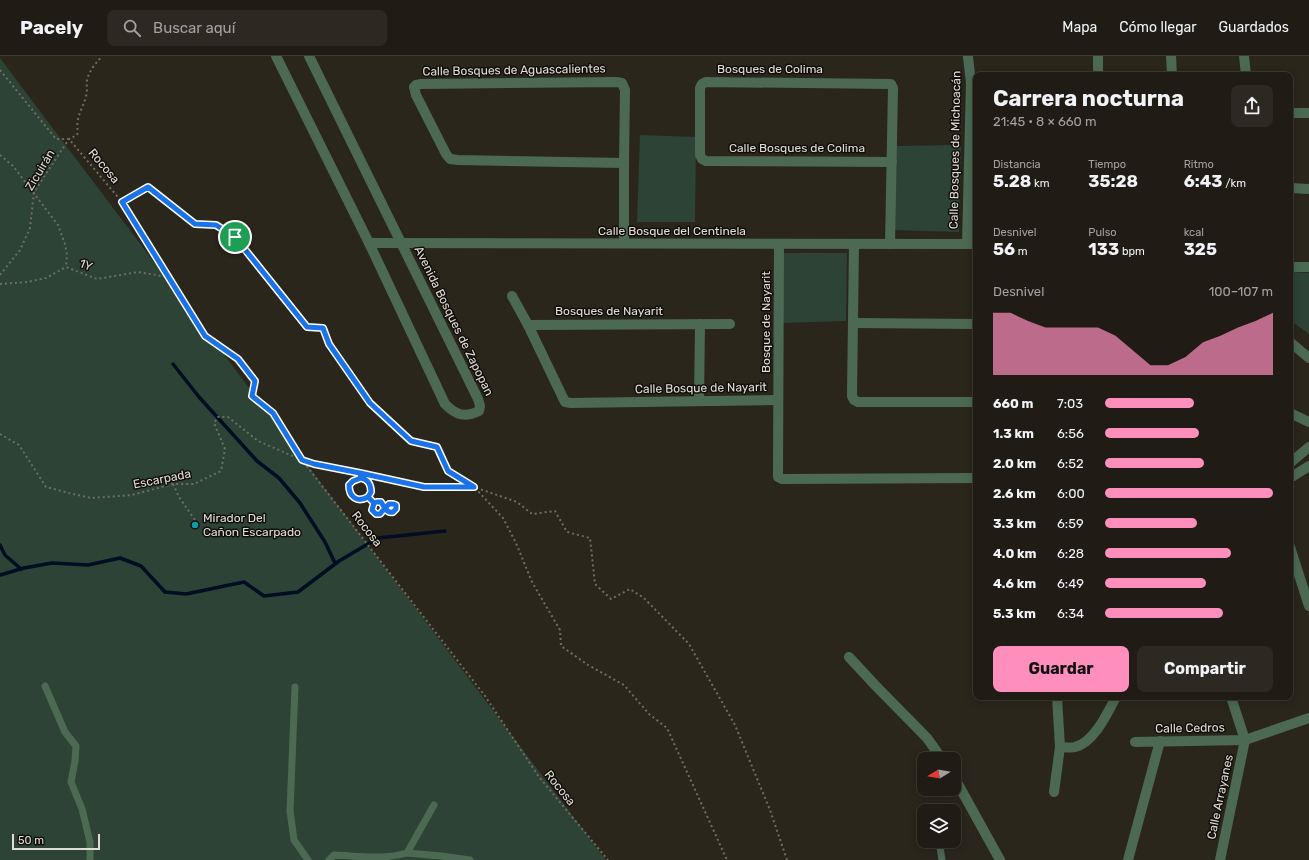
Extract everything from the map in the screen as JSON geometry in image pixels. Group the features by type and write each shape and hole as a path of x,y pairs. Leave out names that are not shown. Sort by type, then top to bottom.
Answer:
{"street":[{"name":"Avenida Bosques de Zapopan","path":"276,56 369,243 445,404 461,415 479,411 480,406 478,399 309,56"},
{"path":"1098,56 1098,72"},
{"path":"1171,56 1172,72"},
{"path":"1244,56 1246,72"},
{"name":"Calle Bosques de Michoacán","path":"968,57 973,83 972,244"},
{"name":"Bosques de Colima","path":"702,159 700,155 700,88 702,84 706,82 891,84 893,88 892,162"},
{"name":"Calle Bosques de Aguascalientes","path":"624,163 450,159 439,141 416,95 414,87 421,84 622,83 625,90 624,243"},
{"path":"1293,113 1309,113"},
{"name":"Calle Bosques de Colima","path":"702,159 706,161 892,162"},
{"path":"890,244 892,162"},
{"path":"1293,188 1309,189"},
{"name":"Calle Bosque del Centinela","path":"369,243 972,244"},
{"name":"Bosque de Nayarit","path":"778,400 779,244"},
{"path":"854,244 852,396 854,400 858,402 973,402"},
{"path":"1293,267 1309,267"},
{"path":"512,296 528,325"},
{"path":"853,323 973,324"},
{"path":"699,401 700,324"},
{"name":"Bosques de Nayarit","path":"528,325 730,324"},
{"name":"Calle Bosque de Nayarit","path":"528,325 565,402 778,400 777,472 778,477 782,479 973,478"},
{"path":"1293,345 1309,358"},
{"path":"1293,414 1309,422"},
{"path":"1293,461 1304,453 1309,447"},
{"path":"1293,476 1309,466"},
{"path":"1293,556 1309,606"},
{"path":"849,657 927,738 937,752"},
{"path":"1054,792 1060,747 1057,700"},
{"path":"1060,747 1075,747 1085,743 1107,715 1114,700"},
{"path":"1232,700 1245,740"},
{"name":"Calle Cedros","path":"1135,742 1245,740 1309,718"},
{"name":"Calle Arrayanes","path":"1220,860 1245,740"},
{"path":"1128,860 1160,741"},
{"path":"961,790 1000,860"}],"lane":[{"path":"45,686 65,732 76,746 71,782 82,809 90,842 90,860"},
{"path":"295,687 290,811 294,840 308,860"},
{"path":"407,853 434,805"},
{"path":"939,848 942,860"},
{"path":"329,860 334,855 380,858 398,856 407,853 470,860"}],"path":[{"name":"Zicuirán","path":"0,275 20,250 30,228 34,192 70,139 78,132 78,114 87,94 87,80 92,68 102,56"},
{"path":"0,70 56,139 70,139"},
{"name":"Rocosa","path":"70,139 122,202 205,336 238,359 255,381 252,396 273,413 302,460 485,696 539,777 608,860"},
{"path":"0,155 14,166 58,224 65,244 67,255 66,267"},
{"path":"122,202 148,187 195,224 216,225 235,237 307,327 323,328 329,344 370,403 411,441 437,447 448,471 474,487 516,502 532,514 555,511 567,532 590,538 595,584 612,599 630,589 644,598 689,644 735,725 770,810 787,860"},
{"name":"1Y","path":"0,284 27,282 46,278 66,267 97,279 138,272 168,277"},
{"name":"Escarpada","path":"0,434 19,445 46,487 91,498 132,494 174,484 194,484 221,470 225,448 214,423 218,417 228,417 258,441 302,460"},
{"path":"302,460 314,464 424,487 474,487 503,518 516,543 532,582 560,630 561,646 588,665 624,685 649,714 667,728 699,802 727,860"},
{"path":"360,473 361,478"},
{"path":"361,478 368,481 371,486 371,492 368,497 358,500 353,497 350,492 350,484 361,478"},
{"path":"174,484 179,497 195,520"},
{"path":"368,497 374,503"},
{"path":"374,503 372,510 374,514 380,514 386,509 389,504 396,505 396,509 393,512 389,512 386,509 381,502 374,503"}],"green space":[{"path":"0,58 36,106 606,860 0,860"},
{"path":"640,135 696,137 695,222 637,222"},
{"path":"961,145 959,232 892,230 896,146"},
{"path":"783,253 847,253 846,321 782,323"},
{"path":"1293,272 1309,273 1309,334 1293,322"}],"waterway":[{"path":"173,364 199,397 257,461 279,478 300,503 325,542 335,563"},
{"path":"0,575 24,568 52,563 88,565 120,558 141,566 165,592 186,594 244,582 264,596 298,592 339,561 378,538 445,531"},
{"path":"0,545 5,555 21,569"}],"place":[{"name":"Mirador Del Cañon Escarpado","path":"195,525"}],"route":[{"path":"235,237 216,225 195,224 148,187 122,202 205,336 238,359 255,381 252,396 273,413 302,460 314,464 360,473 361,478 368,481 371,486 371,492 368,497 374,503 381,502 384,505 384,507 385,508 386,510 386,508 386,507 389,504 396,505 396,509 393,512 389,512 386,510 386,509 385,508 380,514 376,514 372,510 374,503 368,497 358,500 353,497 349,490 349,485 353,481 361,478 360,473 424,487 474,487 448,471 437,447 411,441 370,403 329,344 323,328 307,327 235,237"}]}
